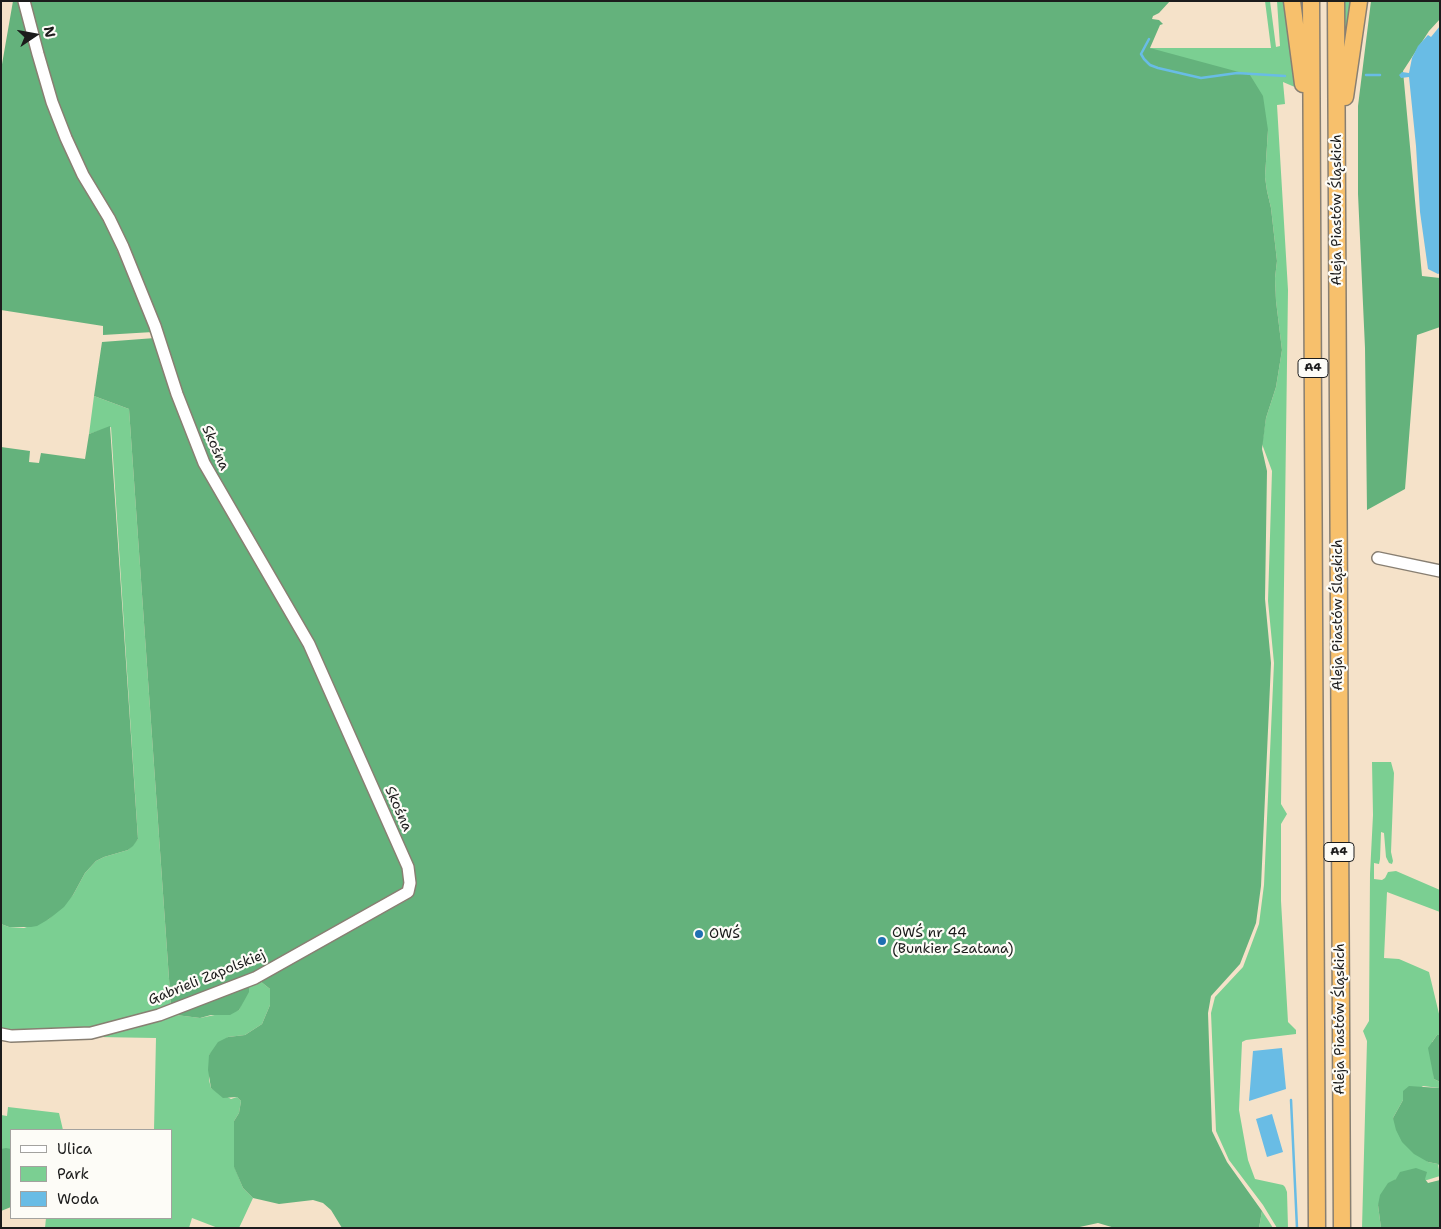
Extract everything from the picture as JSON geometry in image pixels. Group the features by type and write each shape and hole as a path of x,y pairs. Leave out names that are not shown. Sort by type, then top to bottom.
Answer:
{"highway":[{"path":"1292,1 1312,158"},
{"name":"Aleja Piastów Śląskich","path":"1311,1 1317,1228"},
{"name":"Aleja Piastów Śląskich","path":"1336,1 1342,1228"},
{"path":"1337,154 1358,1"}],"street":[{"name":"Skośna","path":"24,1 44,74 66,138 83,176 110,218 123,246 155,326 177,394 204,463 309,644 408,867 410,883 408,892"},
{"path":"1378,558 1440,571"},
{"name":"Gabrieli Zapolskiej","path":"1,1034 11,1036 91,1033 159,1015 255,978 408,892"}],"green space":[{"path":"13,1 20,1 34,55 153,332 103,335 103,326 1,310 1,70"},
{"path":"27,1 1170,1 1159,13 1153,16 1152,19 1159,20 1163,24 1160,25 1150,48 1250,75 1263,96 1268,130 1265,177 1271,208 1277,261 1275,278 1276,301 1282,350 1276,387 1266,418 1262,449 1267,471 1265,599 1271,663 1261,886 1256,923 1240,964 1211,996 1208,1013 1212,1131 1227,1162 1262,1211 1259,1228 1115,1228 1098,1223 1075,1228 342,1228 331,1210 323,1203 313,1200 279,1204 253,1198 243,1188 234,1167 234,1121 239,1113 241,1101 237,1097 223,1098 211,1088 208,1070 209,1055 218,1042 228,1037 245,1035 262,1024 270,1005 270,989 260,981 407,900 413,893 311,640 206,462 54,100"},
{"path":"1265,1 1270,1 1276,47 1280,46 1277,1 1288,1 1297,88 1283,82 1285,104 1277,105 1288,290 1281,804 1287,814 1281,824 1281,901 1288,1022 1296,1030 1296,1034 1242,1042 1239,1110 1248,1160 1255,1179 1285,1187 1287,1192 1288,1228 1277,1228 1263,1205 1229,1160 1216,1131 1211,1013 1215,997 1243,967 1259,924 1264,885 1274,663 1268,601 1272,471 1262,444 1266,418 1276,387 1282,350 1276,301 1275,278 1277,261 1271,208 1265,177 1268,130 1150,48 1271,48"},
{"path":"1344,1 1355,1 1345,43"},
{"path":"1371,1 1440,1 1440,19 1429,31 1403,71 1422,276 1440,278 1440,327 1417,335 1405,489 1367,510 1365,348 1358,194 1358,106"},
{"path":"155,338 201,465 307,645 404,868 405,888 256,973 171,1007 129,409 94,396 102,342"},
{"path":"94,396 129,409 171,1007 88,1028 1,1029 1,924 9,927 24,928 49,919 73,895 85,873 96,861 128,850 138,839 111,427 89,434"},
{"path":"110,426 138,839 128,850 96,861 85,873 64,907 49,919 37,926 9,927 1,924 1,447 30,451 29,462 39,463 41,453 85,459 89,434"},
{"path":"1372,762 1391,762 1394,773 1391,852 1393,861 1392,864 1389,863 1386,857 1384,833 1381,832 1380,859 1379,864 1374,863 1374,879 1382,880 1388,872 1396,871 1440,890 1440,912 1387,892 1384,958 1399,959 1429,972 1440,1018 1440,1035 1437,1035 1432,1042 1434,1079 1440,1082 1440,1086 1439,1088 1423,1086 1403,1100 1393,1118 1428,1162 1438,1164 1440,1176 1427,1180 1396,1179 1378,1205 1381,1228 1362,1228 1367,1041 1363,1031 1369,1021 1370,874 1373,815"},
{"path":"260,981 270,989 270,1005 262,1024 245,1035 228,1037 209,1055 209,1080 211,1088 231,1099 237,1097 241,1101 239,1113 234,1121 234,1166 243,1188 253,1198 239,1228 218,1228 192,1218 189,1228 45,1228 46,1219 172,1219 172,1129 154,1129 156,1038 97,1037 136,1028 176,1015 200,1018 239,1010 249,986"},
{"path":"249,986 249,992 239,1010 230,1015 211,1015 200,1018 176,1015"},
{"path":"1437,1035 1440,1035 1440,1082 1434,1079 1428,1048"},
{"path":"1409,1086 1439,1088 1440,1086 1440,1167 1438,1164 1428,1162 1414,1154 1402,1142 1396,1130 1393,1118 1403,1100 1403,1091"},
{"path":"8,1107 59,1113 63,1129 10,1129 10,1149 1,1149 1,1115 7,1116"},
{"path":"1,1149 10,1149 10,1207 1,1211"},
{"path":"1416,1168 1427,1172 1425,1179 1428,1183 1440,1180 1440,1228 1381,1228 1378,1205 1380,1195 1388,1183 1396,1179 1400,1172"},
{"path":"1262,1211 1268,1220 1273,1228 1259,1228"}],"water":[{"path":"1440,26 1440,273 1438,274 1428,269 1420,212 1409,77 1401,78 1399,75 1402,72 1409,73 1412,58 1418,46 1428,35 1431,37"},
{"path":"1282,1048 1286,1089 1249,1101 1253,1051"},
{"path":"1272,1114 1283,1152 1267,1157 1256,1119"}],"waterway":[{"path":"1149,39 1141,54 1150,65 1158,68 1201,78 1237,73 1285,76"},
{"path":"1366,75 1380,75"},
{"path":"1291,1100 1297,1228"}],"place":[{"name":"OWŚ","path":"699,934"},
{"name":"OWŚ nr 44 (Bunkier Szatana)","path":"882,941"}]}
